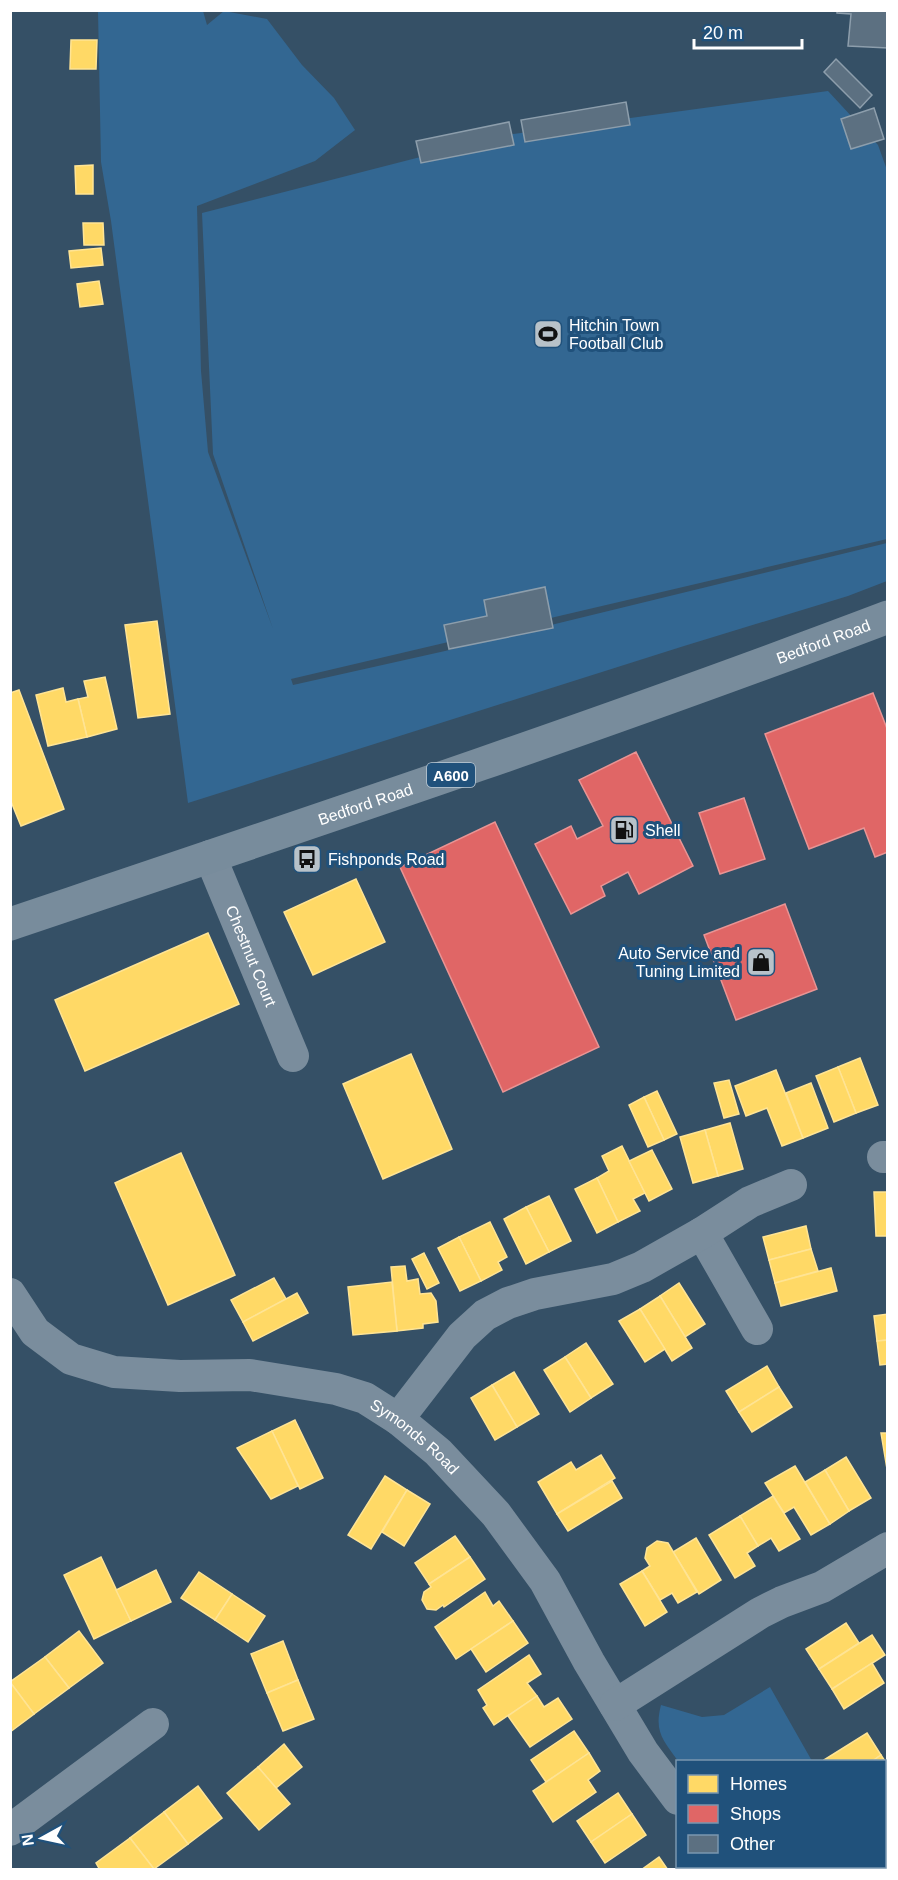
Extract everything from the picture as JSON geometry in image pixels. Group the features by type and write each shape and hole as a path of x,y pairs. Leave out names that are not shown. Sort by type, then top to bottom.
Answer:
{"main road":[{"name":"Bedford Road","path":"10,924 492,761 726,678 888,617"}],"street":[{"name":"Chestnut Court","path":"210,856 293,1056"},
{"path":"398,1419 462,1336 485,1315 508,1303 535,1294 613,1279 642,1267 702,1233 750,1202 791,1185"},
{"path":"702,1233 757,1329"},
{"name":"Symonds Road","path":"10,1294 35,1332 71,1359 114,1372 180,1376 250,1375 336,1389 365,1398 398,1419 438,1452 496,1514 545,1581 643,1752 676,1796"},
{"path":"615,1705 760,1613 822,1587 888,1548"},
{"path":"10,1830 153,1724"}],"shaded area":[{"name":"Hitchin Town Football Club","path":"98,11 203,11 207,25 224,11 267,19 302,65 334,98 355,130 315,161 197,206 201,371 208,452 273,629 213,454 202,213 506,135 828,91 878,145 887,170 887,539 291,679 293,685 445,651 887,543 887,581 848,596 188,803 111,221 101,162"},
{"path":"770,1687 811,1760 677,1760 659,1729 661,1705 702,1717 724,1715"}],"building: Homes":[{"path":"71,40 97,40 96,69 70,69"},
{"path":"93,165 93,194 76,194 75,166"},
{"path":"83,223 103,223 104,245 84,245"},
{"path":"101,248 103,265 71,268 69,251"},
{"path":"99,281 103,304 80,307 77,284"},
{"path":"157,621 170,714 138,718 125,625"},
{"path":"105,677 117,729 87,737 78,699 88,697 84,681"},
{"path":"63,688 66,702 78,699 87,737 48,746 36,695"},
{"path":"19,690 64,809 21,826 10,799 10,693"},
{"path":"356,879 385,942 313,975 284,912"},
{"path":"208,933 239,1004 85,1071 55,1000"},
{"path":"411,1054 452,1149 383,1179 343,1084"},
{"path":"860,1058 878,1105 856,1113 838,1067"},
{"path":"838,1067 856,1113 834,1122 816,1076"},
{"path":"776,1070 803,1138 782,1146 767,1108 746,1116 735,1086"},
{"path":"729,1080 739,1114 724,1118 714,1083"},
{"path":"811,1083 828,1128 803,1138 786,1093"},
{"path":"657,1091 677,1134 664,1140 644,1097"},
{"path":"644,1097 664,1140 648,1147 629,1105"},
{"path":"730,1123 743,1169 718,1176 705,1130"},
{"path":"705,1130 718,1176 693,1183 680,1137"},
{"path":"622,1146 645,1193 633,1199 640,1211 618,1222 597,1178 609,1171 602,1156"},
{"path":"652,1150 672,1189 649,1201 629,1161"},
{"path":"181,1153 235,1275 168,1305 115,1183"},
{"path":"597,1178 618,1222 597,1233 575,1189"},
{"path":"874,1192 888,1192 888,1236 876,1236"},
{"path":"549,1196 571,1241 549,1252 526,1207"},
{"path":"526,1207 549,1252 526,1264 504,1219"},
{"path":"490,1222 507,1257 498,1262 502,1270 481,1281 459,1237"},
{"path":"806,1226 811,1249 769,1260 763,1237"},
{"path":"459,1237 481,1281 460,1291 438,1248"},
{"path":"811,1249 818,1271 775,1283 769,1260"},
{"path":"424,1253 439,1283 427,1289 412,1259"},
{"path":"405,1266 407,1281 418,1279 420,1294 431,1293 436,1301 438,1322 423,1324 423,1328 397,1331 391,1267"},
{"path":"831,1268 837,1291 781,1306 775,1283"},
{"path":"274,1278 286,1299 243,1322 231,1300"},
{"path":"392,1282 397,1331 353,1335 348,1287"},
{"path":"679,1283 705,1324 685,1337 660,1296"},
{"path":"297,1293 308,1313 253,1341 243,1322"},
{"path":"660,1296 692,1348 672,1361 640,1309"},
{"path":"640,1309 665,1349 645,1362 619,1321"},
{"path":"888,1314 888,1340 877,1341 874,1316"},
{"path":"888,1340 888,1364 880,1365 877,1341"},
{"path":"586,1343 613,1384 591,1398 565,1357"},
{"path":"565,1357 591,1398 570,1412 544,1370"},
{"path":"767,1366 779,1387 739,1412 726,1391"},
{"path":"514,1372 539,1414 517,1427 492,1385"},
{"path":"492,1385 517,1427 495,1440 471,1398"},
{"path":"779,1387 792,1407 752,1432 739,1412"},
{"path":"295,1420 323,1478 300,1489 272,1431"},
{"path":"272,1431 298,1486 271,1499 237,1448"},
{"path":"881,1433 888,1433 888,1475"},
{"path":"601,1455 615,1478 557,1514 538,1482 571,1462 576,1470"},
{"path":"846,1457 871,1498 849,1511 825,1470"},
{"path":"795,1466 830,1524 811,1535 794,1507 784,1513 765,1483"},
{"path":"825,1470 849,1511 830,1524 805,1482"},
{"path":"385,1476 407,1490 371,1549 348,1535"},
{"path":"612,1481 622,1498 568,1531 557,1514"},
{"path":"407,1490 430,1504 404,1546 382,1532"},
{"path":"773,1496 800,1539 779,1551 771,1538 758,1546 740,1516"},
{"path":"740,1516 758,1546 747,1553 755,1566 735,1578 709,1535"},
{"path":"455,1536 470,1557 429,1584 415,1563"},
{"path":"696,1538 721,1580 699,1594 673,1552"},
{"path":"657,1541 668,1543 697,1592 678,1603 672,1593 660,1600 642,1571 650,1566 645,1558 647,1548"},
{"path":"101,1557 131,1621 94,1639 64,1575"},
{"path":"470,1557 485,1579 444,1607 443,1605 436,1610 427,1609 422,1600 424,1592 431,1587 429,1584"},
{"path":"156,1570 171,1602 131,1621 116,1590"},
{"path":"642,1571 667,1612 645,1626 620,1584"},
{"path":"199,1572 232,1594 215,1620 181,1598"},
{"path":"485,1592 493,1606 499,1601 513,1621 456,1659 435,1627"},
{"path":"232,1594 265,1616 248,1642 215,1620"},
{"path":"513,1621 528,1643 486,1672 471,1649"},
{"path":"846,1623 859,1643 819,1669 806,1649"},
{"path":"79,1631 103,1663 69,1688 45,1657"},
{"path":"872,1635 885,1655 832,1689 819,1669"},
{"path":"283,1641 298,1680 267,1693 251,1654"},
{"path":"529,1655 541,1674 527,1683 537,1696 494,1725 483,1708 487,1705 478,1690"},
{"path":"45,1657 69,1688 34,1714 10,1682"},
{"path":"872,1663 884,1683 844,1709 832,1689"},
{"path":"298,1680 314,1719 283,1731 267,1693"},
{"path":"10,1682 34,1714 10,1732"},
{"path":"537,1696 544,1707 558,1698 572,1719 530,1747 508,1716"},
{"path":"574,1731 589,1753 546,1782 531,1760"},
{"path":"867,1733 881,1755 874,1760 824,1760"},
{"path":"284,1744 302,1767 276,1788 258,1767"},
{"path":"589,1753 600,1771 588,1780 596,1792 553,1822 533,1791"},
{"path":"881,1755 884,1760 874,1760"},
{"path":"886,1763 888,1766 888,1782 886,1783"},
{"path":"258,1767 290,1804 259,1830 227,1793"},
{"path":"198,1786 222,1818 188,1844 164,1812"},
{"path":"618,1793 632,1814 591,1842 577,1821"},
{"path":"164,1812 188,1844 154,1869 130,1838"},
{"path":"632,1814 646,1835 605,1863 591,1842"},
{"path":"130,1838 154,1869 100,1870 96,1863"},
{"path":"659,1857 668,1870 641,1870"}],"building: Shops":[{"path":"873,693 888,731 888,852 875,857 864,828 809,849 765,734"},
{"path":"636,752 693,866 639,894 628,872 601,886 605,896 571,914 535,844 571,826 577,839 603,826 579,780"},
{"path":"744,798 765,859 720,874 699,813"},
{"path":"495,822 599,1047 503,1092 400,867"},
{"name":"Auto Service and Tuning Limited","path":"785,904 817,989 736,1020 704,935"}],"building: Other":[{"path":"837,10 888,10 888,48 848,46 851,14 837,13"},
{"path":"836,59 872,95 860,108 824,72"},
{"path":"626,102 630,125 525,142 521,120"},
{"path":"874,108 884,139 851,149 841,119"},
{"path":"509,122 514,145 421,163 416,141"},
{"path":"545,587 553,628 449,649 444,625 487,616 484,600"}],"place":[{"name":"Hitchin Town Football Club","path":"548,334"},
{"name":"Shell","path":"624,830"},
{"name":"Fishponds Road","path":"307,859"},
{"name":"Auto Service and Tuning Limited","path":"761,962"}]}
